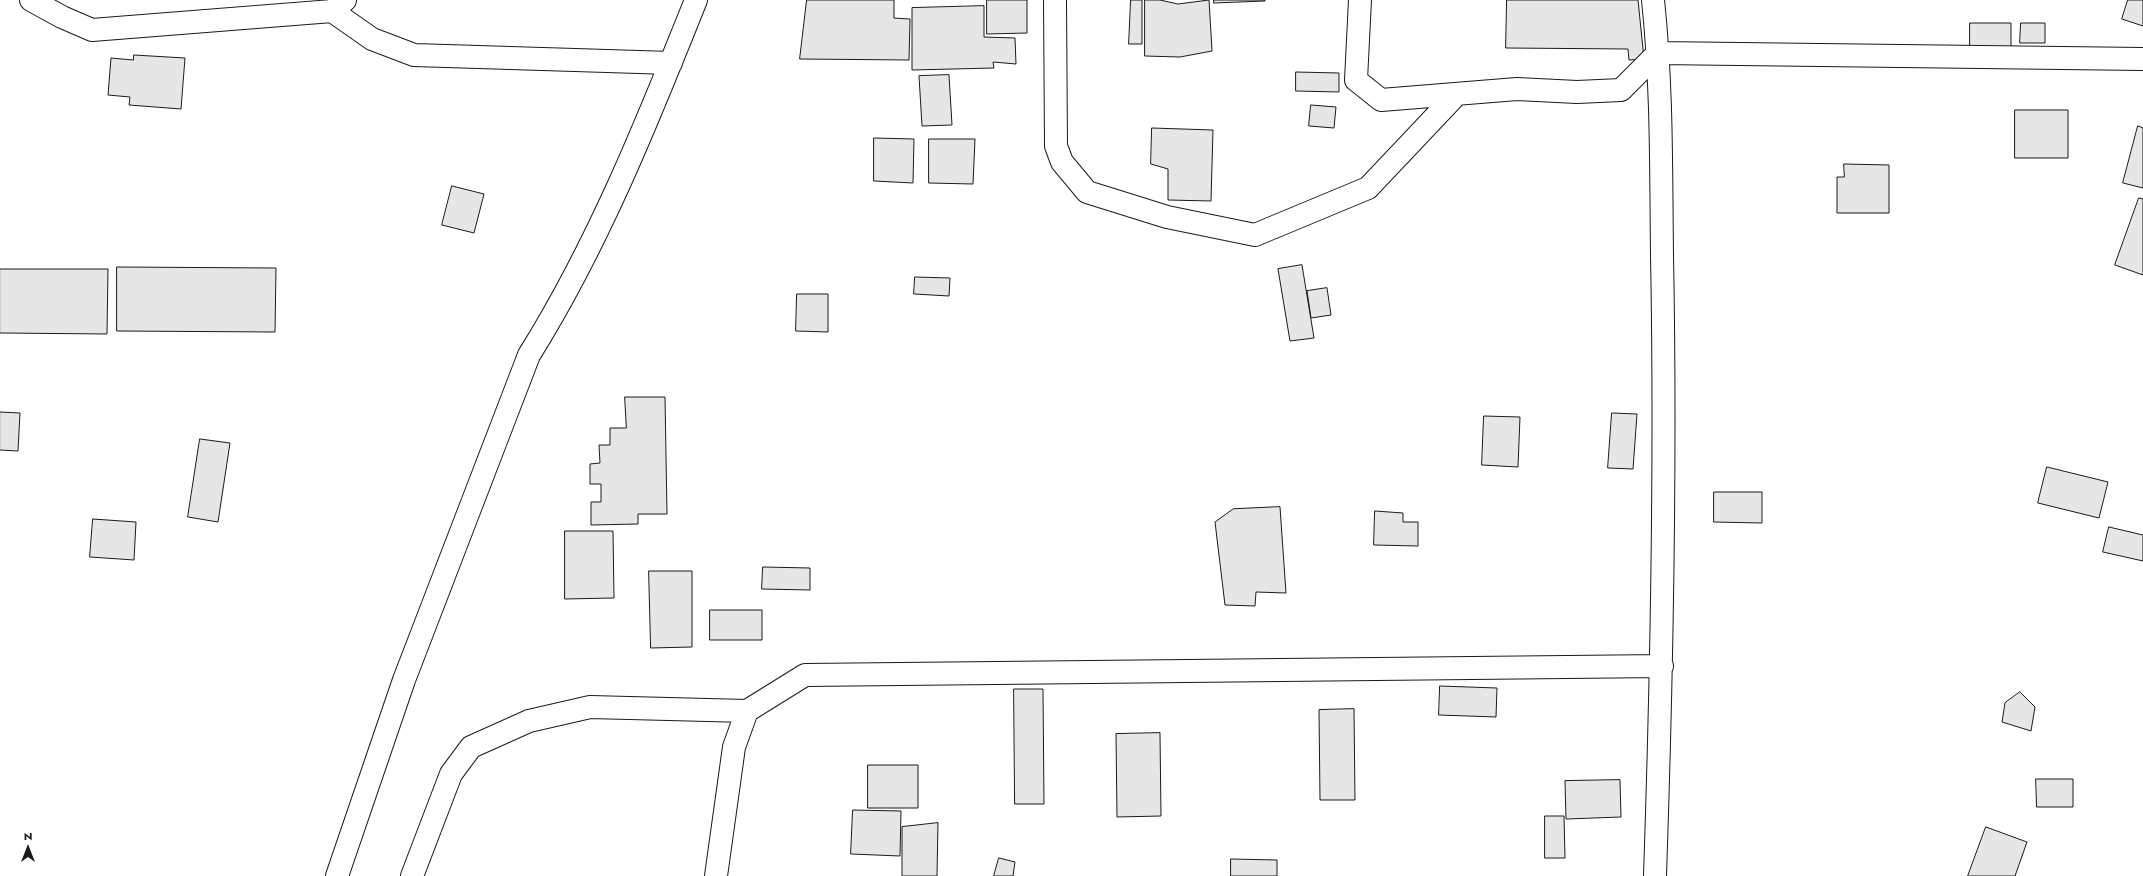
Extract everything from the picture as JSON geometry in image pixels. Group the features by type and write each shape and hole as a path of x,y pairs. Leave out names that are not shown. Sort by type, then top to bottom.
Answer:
{"street":[{"path":"31,0 62,17 92,30 339,6 372,39 414,55 671,62"},
{"path":"337,876 404,680 529,355 554,315 631,158 696,0"},
{"path":"1055,0 1056,146 1062,162 1087,192 1167,217 1255,235 1368,188 1456,95"},
{"path":"1360,0 1356,80 1381,100 1517,89 1576,92 1621,90 1658,53 2143,59"},
{"path":"1653,0 1658,53 1664,326 1662,666 1656,876"},
{"path":"412,876 451,774 471,747 529,721 590,707 747,712 805,675 1662,666"},
{"path":"716,876 734,747 747,712"}],"building":[{"path":"807,0 894,0 894,18 910,19 909,60 800,59"},
{"path":"987,0 1027,0 1027,33 987,34"},
{"path":"1131,0 1142,0 1142,44 1129,44"},
{"path":"1145,0 1160,0 1178,4 1209,0 1212,51 1180,57 1145,56"},
{"path":"1214,0 1265,0 1265,1 1214,3"},
{"path":"1507,0 1638,0 1644,59 1629,60 1628,49 1506,48"},
{"path":"2128,0 2143,0 2143,26 2122,19"},
{"path":"984,6 984,37 1015,38 1016,64 993,62 994,68 912,70 912,8"},
{"path":"1970,23 2011,23 2011,47 1970,47"},
{"path":"2021,23 2045,23 2045,43 2020,43"},
{"path":"134,55 185,58 181,109 129,105 130,97 108,95 111,58 133,60"},
{"path":"1296,72 1339,73 1339,92 1296,91"},
{"path":"949,75 952,125 922,126 919,76"},
{"path":"1311,105 1336,107 1334,128 1309,126"},
{"path":"2015,110 2068,110 2068,158 2015,158"},
{"path":"2138,126 2143,128 2143,188 2123,183"},
{"path":"1152,128 1213,130 1211,201 1168,200 1168,169 1151,164"},
{"path":"874,138 914,139 913,183 874,181"},
{"path":"929,139 975,139 973,184 929,183"},
{"path":"1844,164 1889,165 1889,213 1837,213 1837,177 1844,177"},
{"path":"452,186 484,194 474,233 442,225"},
{"path":"2139,198 2143,199 2143,275 2115,265"},
{"path":"1302,265 1314,338 1290,341 1278,269"},
{"path":"117,267 276,268 275,332 117,331"},
{"path":"0,269 108,269 107,334 0,333"},
{"path":"915,277 950,278 949,296 914,294"},
{"path":"1327,288 1331,315 1311,318 1307,291"},
{"path":"797,294 828,294 828,332 796,331"},
{"path":"625,397 665,397 667,514 638,514 638,524 591,525 591,502 601,502 601,484 590,484 590,464 600,463 599,445 610,445 610,428 626,428"},
{"path":"0,412 20,413 18,451 0,450"},
{"path":"1612,413 1637,414 1633,469 1608,468"},
{"path":"1484,416 1520,417 1518,467 1482,465"},
{"path":"200,439 230,443 218,522 188,517"},
{"path":"2047,467 2108,482 2099,518 2038,503"},
{"path":"1714,492 1762,492 1762,523 1714,522"},
{"path":"1280,507 1286,593 1256,592 1255,606 1225,605 1215,522 1233,509"},
{"path":"1375,511 1403,513 1403,522 1418,522 1418,546 1374,545"},
{"path":"93,519 136,522 134,560 90,557"},
{"path":"2109,527 2143,535 2143,561 2103,552"},
{"path":"565,531 613,531 614,598 565,599"},
{"path":"763,567 810,568 810,590 762,589"},
{"path":"649,571 692,571 692,647 651,648"},
{"path":"710,610 762,610 762,640 710,640"},
{"path":"1440,686 1497,688 1496,717 1439,715"},
{"path":"1014,689 1043,689 1044,804 1015,804"},
{"path":"2020,692 2035,707 2031,731 2002,722 2005,703"},
{"path":"1354,709 1355,800 1320,800 1319,710"},
{"path":"1160,733 1161,816 1117,817 1116,734"},
{"path":"868,765 918,765 918,808 868,808"},
{"path":"2036,779 2073,779 2073,807 2037,807"},
{"path":"1620,780 1621,817 1566,819 1565,781"},
{"path":"853,810 901,811 900,856 851,854"},
{"path":"1545,816 1564,816 1565,858 1545,858"},
{"path":"938,823 937,876 902,876 902,827"},
{"path":"1986,827 2027,842 2015,876 1968,876"},
{"path":"999,858 1015,862 1013,876 994,876"},
{"path":"1231,859 1277,860 1277,876 1231,876"}]}
